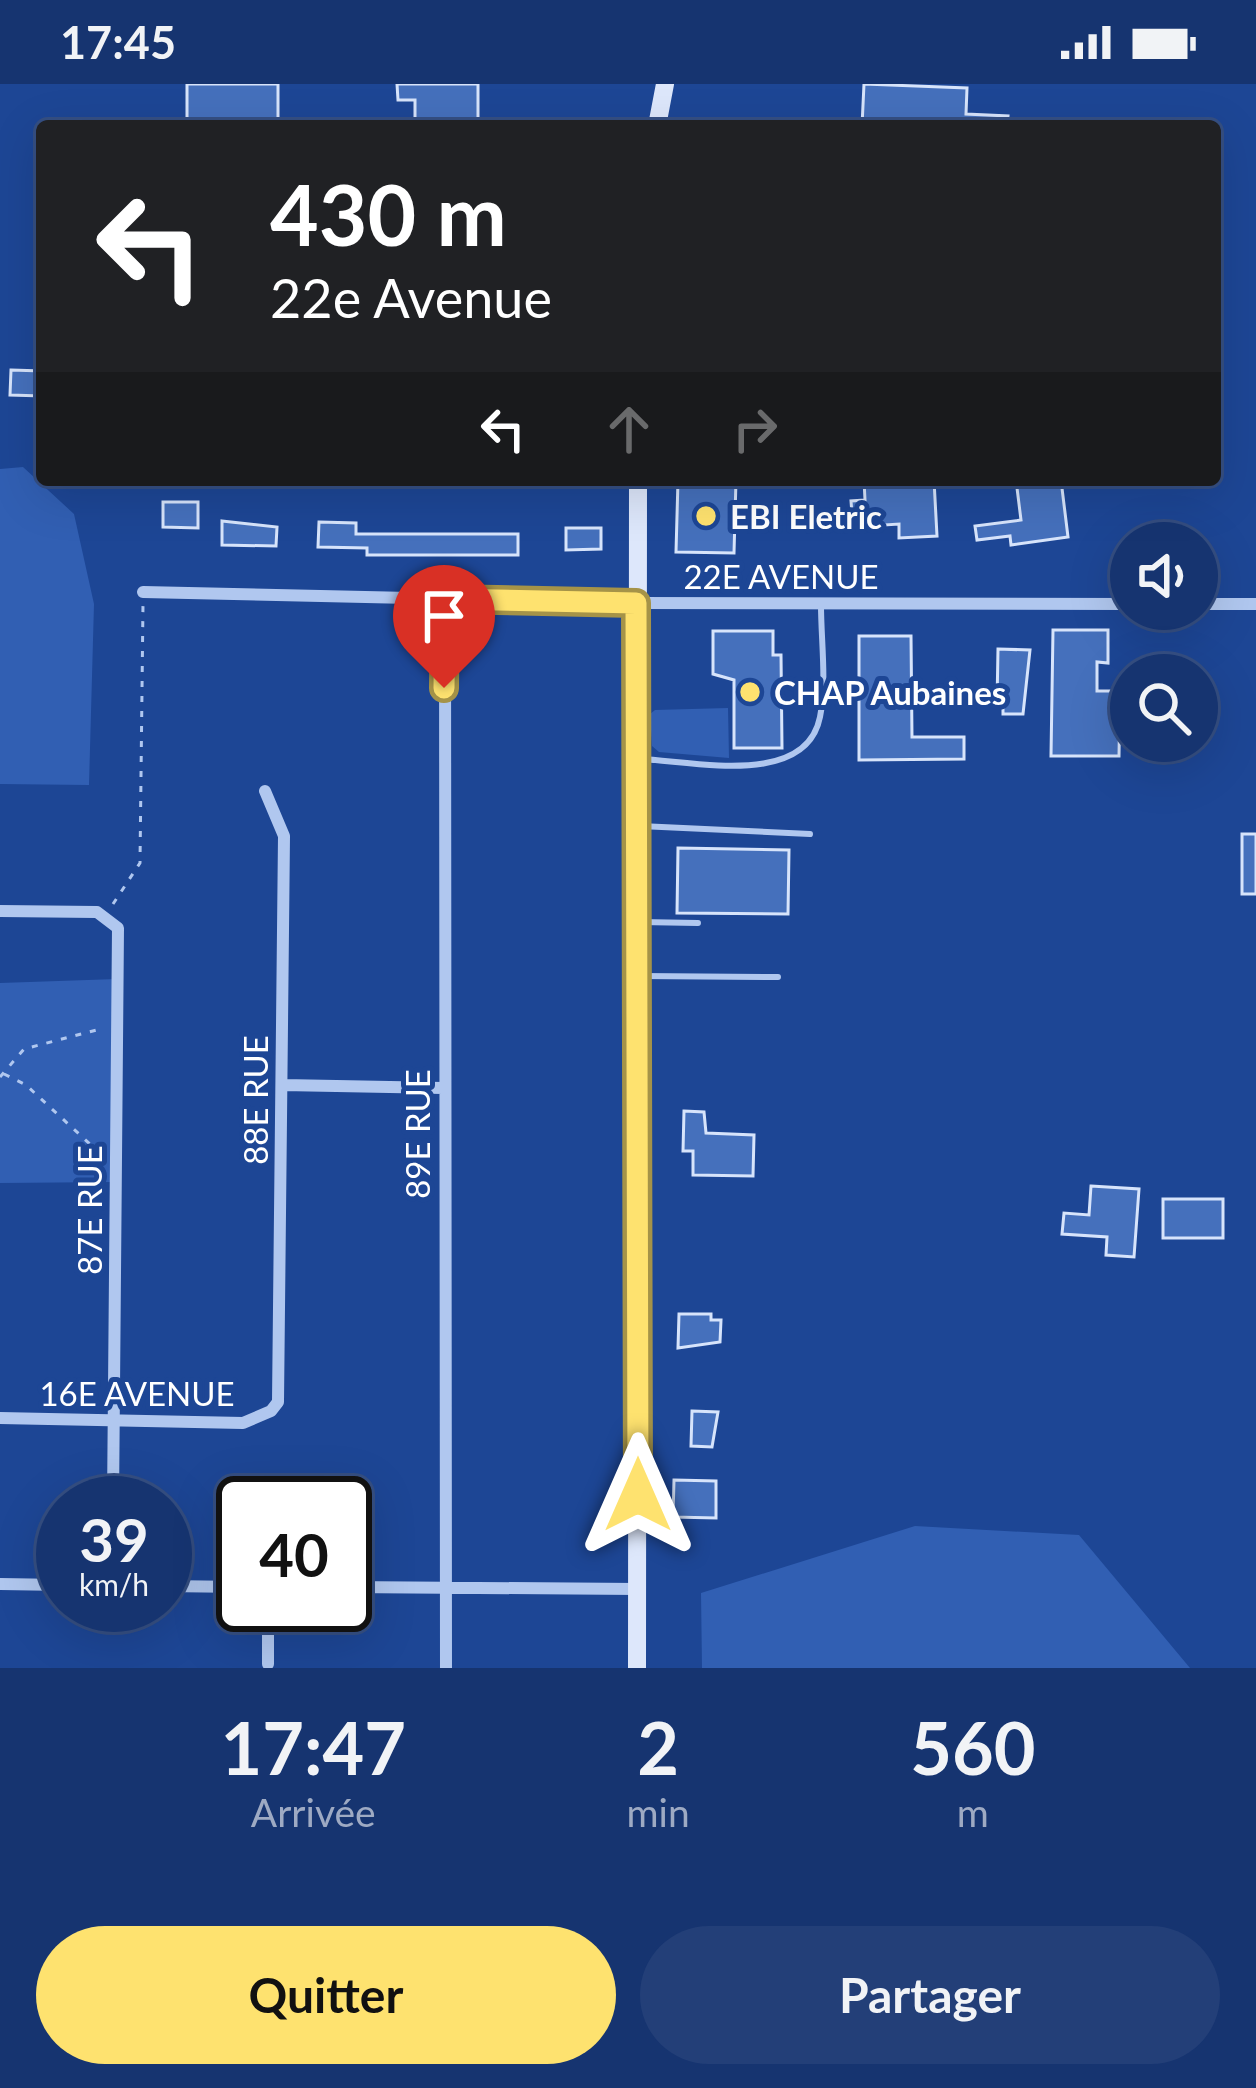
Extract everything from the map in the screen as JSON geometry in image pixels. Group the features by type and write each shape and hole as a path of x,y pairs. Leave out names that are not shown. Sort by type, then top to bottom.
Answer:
{"street":[{"path":"658,120 665,84"},
{"path":"638,486 638,1668"},
{"name":"22E AVENUE","path":"143,592 636,603 1110,604"},
{"name":"89E RUE","path":"445,599 446,1668"},
{"path":"1218,604 1256,604"},
{"name":"88E RUE","path":"265,791 284,836 280,1388 272,1412"},
{"path":"0,911 74,910 109,918"},
{"name":"87E RUE","path":"109,918 118,928 113,1476"},
{"path":"283,1085 443,1088"},
{"name":"16E AVENUE","path":"0,1418 243,1424 272,1412"},
{"path":"0,1584 36,1585"},
{"path":"372,1587 638,1589"},
{"path":"268,1632 268,1664"}],"lane":[{"path":"636,759 772,765 796,754 813,737 821,716 821,603"},
{"path":"636,826 810,834"},
{"path":"637,922 698,923"},
{"path":"637,976 778,977"}],"path":[{"path":"109,918 140,863 143,592"},
{"path":"116,1166 26,1084 2,1075 24,1049 117,1025"}],"shaded area":[{"path":"23,467 36,479 36,486 44,486 74,514 94,604 89,785 0,784 0,469"},
{"path":"728,708 729,758 659,752 652,746 650,714 655,710"},
{"path":"117,979 116,1182 0,1183 0,983"},
{"path":"915,1526 1079,1535 1190,1668 702,1668 701,1593"}],"building":[{"path":"187,84 278,84 278,120 187,120"},
{"path":"397,84 478,84 478,120 415,120 415,100 398,100"},
{"path":"864,84 967,88 966,114 1008,116 1008,120 862,120"},
{"path":"11,370 36,371 36,396 10,395"},
{"name":"EBI Eletric","path":"678,486 736,486 734,553 676,552"},
{"path":"864,486 934,486 937,536 899,538 899,524 853,527 851,501 865,500"},
{"path":"1017,486 1062,486 1068,537 1011,545 1010,536 977,540 975,526 1021,520"},
{"path":"163,502 198,502 198,528 163,527"},
{"path":"222,521 277,527 276,546 222,545"},
{"path":"319,522 356,523 356,534 518,534 518,555 367,555 367,548 318,547"},
{"path":"566,528 601,528 601,549 566,550"},
{"path":"1053,630 1108,630 1108,663 1097,662 1097,691 1110,691 1110,756 1051,756"},
{"path":"713,631 773,631 773,655 781,655 782,748 734,748 734,680 713,674"},
{"path":"859,636 911,636 912,737 964,737 964,759 859,760"},
{"path":"998,649 1030,650 1023,714 1003,714 1003,704 997,704"},
{"path":"1242,834 1256,834 1256,894 1242,894"},
{"path":"678,848 789,850 788,914 677,913"},
{"path":"684,1111 704,1112 706,1133 754,1135 753,1176 693,1175 693,1151 683,1151"},
{"path":"1091,1186 1139,1189 1134,1257 1106,1255 1107,1237 1062,1234 1064,1213 1089,1215"},
{"path":"1163,1199 1223,1199 1223,1238 1163,1238"},
{"path":"679,1314 711,1314 711,1320 721,1320 720,1342 678,1348"},
{"path":"692,1411 718,1412 712,1447 691,1446"},
{"path":"674,1480 716,1481 716,1518 673,1517"}],"place":[{"name":"EBI Eletric","path":"706,516"},
{"name":"CHAP Aubaines","path":"750,692"}],"route":[{"path":"444,688 445,599 636,603 638,1495"}]}
